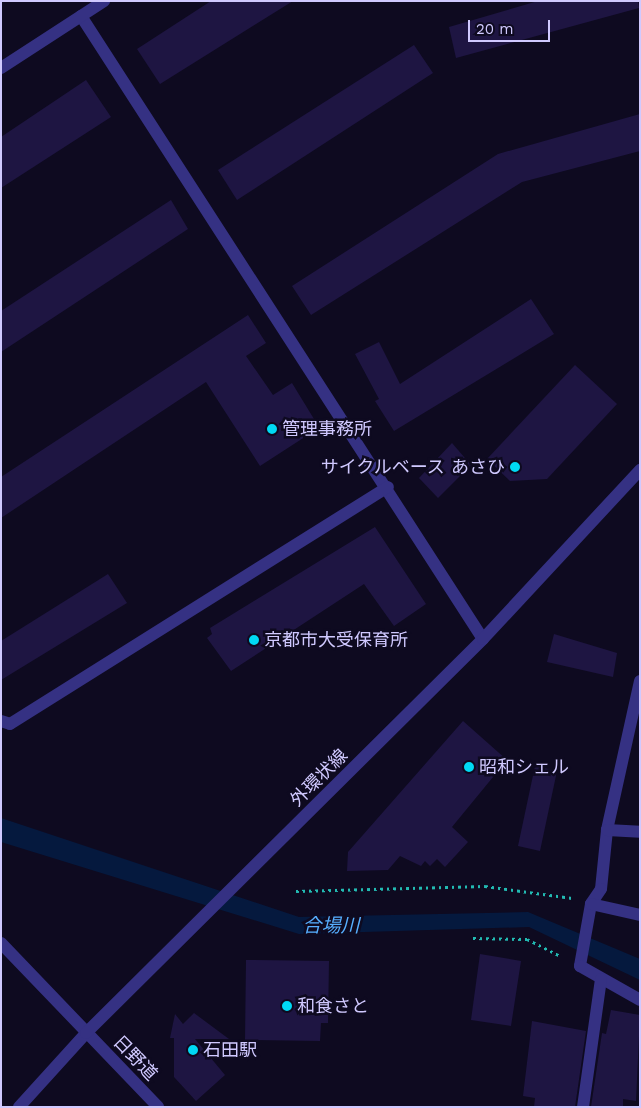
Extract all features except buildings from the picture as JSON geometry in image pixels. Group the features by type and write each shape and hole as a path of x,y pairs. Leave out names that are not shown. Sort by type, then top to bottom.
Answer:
{"street":[{"path":"1,68 104,1"},
{"path":"81,16 388,487 484,638"},
{"name":"外環状線","path":"19,1107 86,1033 484,638 640,470"},
{"path":"1,721 10,724 388,487"},
{"path":"640,681 635,726 607,830 601,889 590,910 581,961 601,979 640,1000"},
{"path":"607,830 640,832"},
{"path":"590,910 640,915"},
{"name":"日野道","path":"1,943 158,1107"},
{"path":"583,1107 601,979"}],"path":[{"path":"296,891 485,886 590,910"},
{"path":"473,938 527,939 581,961"}],"water":[{"name":"合場川","path":"1,818 299,917 528,912 640,959 640,980 529,927 299,934 1,842"}],"place":[{"name":"管理事務所","path":"272,429"},
{"name":"サイクルベース あさひ","path":"515,467"},
{"name":"京都市大受保育所","path":"254,640"},
{"name":"昭和シェル","path":"469,767"},
{"name":"和食さと","path":"287,1006"},
{"name":"石田駅","path":"193,1050"}]}
